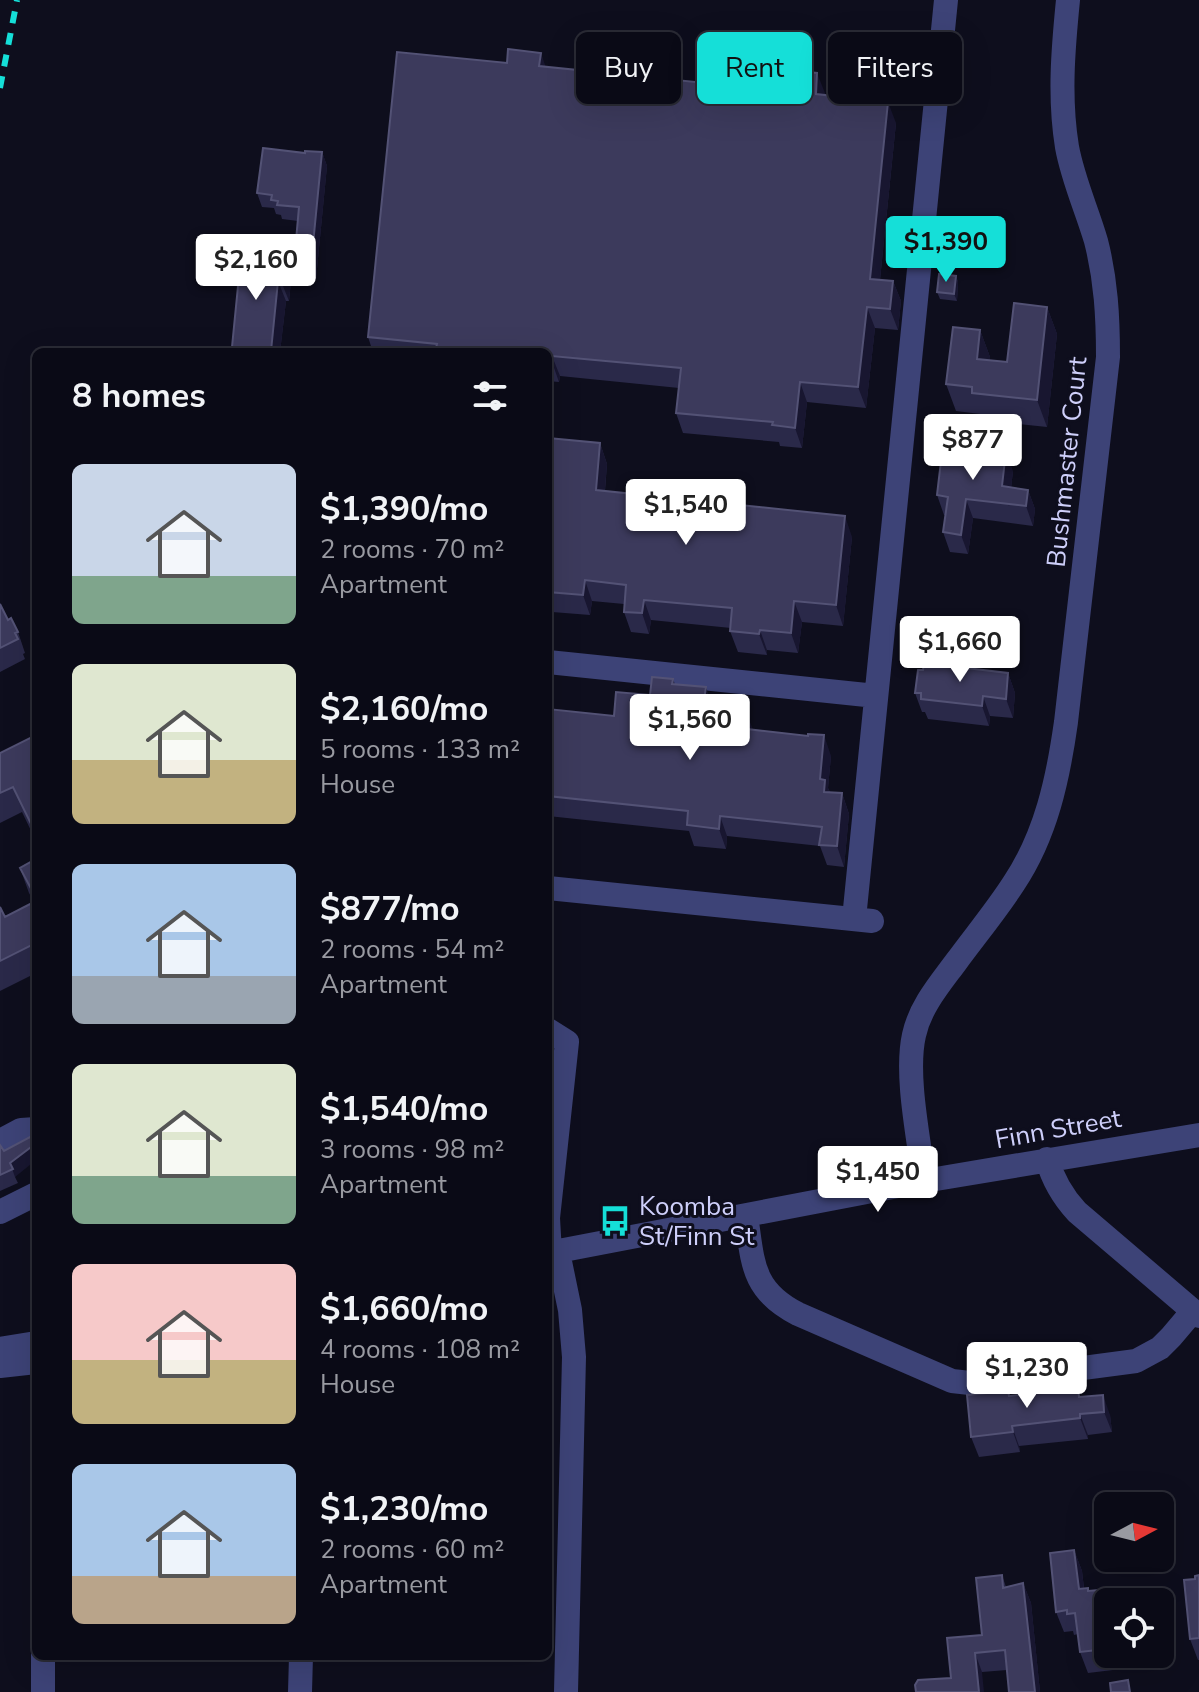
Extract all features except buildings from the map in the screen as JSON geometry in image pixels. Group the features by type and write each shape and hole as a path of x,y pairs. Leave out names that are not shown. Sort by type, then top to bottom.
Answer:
{"street":[{"path":"552,888 863,920 876,696 946,0"},
{"name":"Bushmaster Court","path":"924,1181 912,1079 914,1035 921,1013 935,990 1027,861 1052,798 1066,722 1108,357 1103,272 1074,176 1066,135 1062,92 1068,0"},
{"path":"552,662 876,696"},
{"path":"552,1137 557,1036"},
{"name":"Finn Street","path":"552,1253 924,1181 1199,1135"},
{"path":"746,1215 756,1273 775,1300 798,1314 952,1381 970,1383 1136,1361 1160,1348 1196,1314 1077,1212 1054,1182 1047,1159"},
{"path":"0,1212 32,1196"},
{"path":"552,1256 570,1310 574,1357 566,1692"},
{"path":"0,1349 32,1344"},
{"path":"0,1366 32,1362"},
{"path":"43,1660 43,1692"},
{"path":"300,1692 301,1660"}],"railway":[{"path":"0,88 17,0"}],"place":[{"name":"Koomba St/Finn St","path":"615,1221"}]}
